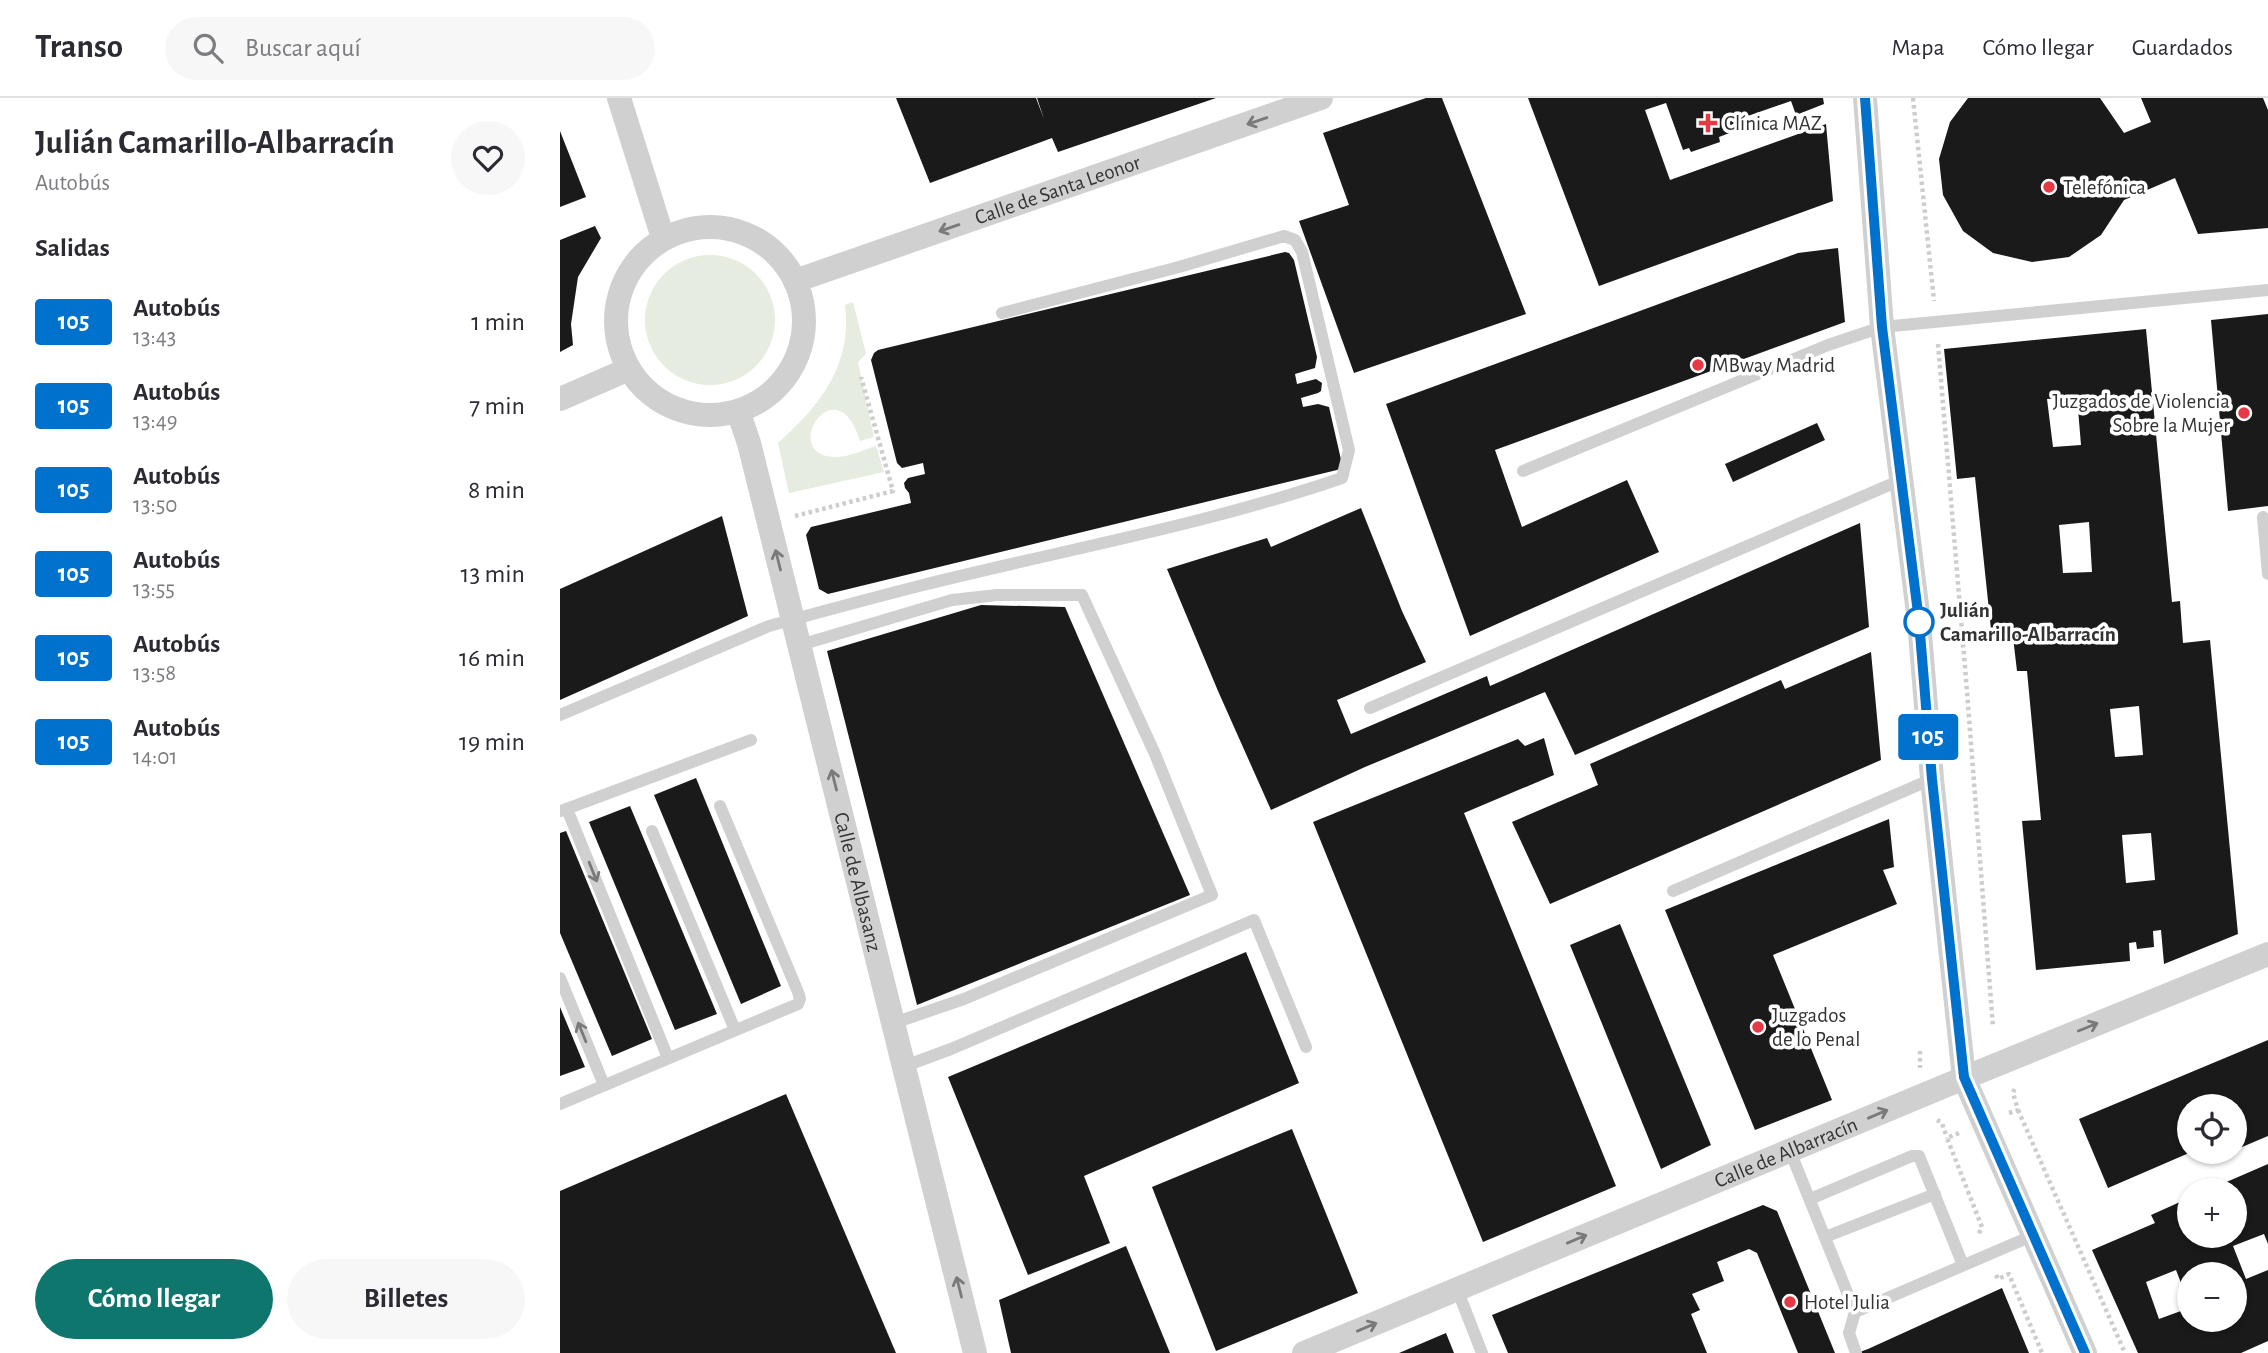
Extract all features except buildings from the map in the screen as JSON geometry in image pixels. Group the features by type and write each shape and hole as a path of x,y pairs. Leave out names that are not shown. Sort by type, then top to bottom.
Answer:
{"street":[{"path":"618,98 663,239"},
{"name":"Calle de Santa Leonor","path":"795,281 1321,98"},
{"path":"1865,98 1882,327 1919,621 1932,779 1964,1077 2085,1353"},
{"path":"723,227 753,236 778,255 795,281 803,312 801,344 788,373 766,396 738,411 707,415 676,409 649,393 629,369 618,341 616,311 624,282 640,257 663,239 692,228 723,227"},
{"path":"560,399 629,369"},
{"name":"Calle de Albasanz","path":"738,411 749,443 800,645 975,1353"},
{"name":"Calle de Albarracín","path":"1304,1353 1964,1077 2268,954"}],"lane":[{"path":"560,715 793,618 1231,512 1342,478 1349,450 1302,252 1295,240 1284,236 1179,267 1002,313"},
{"path":"1523,471 1828,345 1882,327 2268,290"},
{"path":"1370,708 1901,480"},
{"path":"2263,517 2268,574"},
{"path":"800,645 952,600 998,595 1082,595 1155,754 1212,895 977,994 894,1023"},
{"path":"668,1058 564,810 751,740"},
{"path":"1673,891 1932,779"},
{"path":"560,1104 798,1004 800,999 720,806"},
{"path":"652,831 735,1030"},
{"path":"905,1066 1254,920 1306,1047"},
{"path":"560,978 604,1085"},
{"path":"1790,1150 1855,1312 1849,1333 1856,1353"},
{"path":"1810,1199 1916,1155 1921,1160 1963,1265"},
{"path":"1825,1237 1935,1194"},
{"path":"1855,1312 2034,1235"},
{"path":"1457,1289 1482,1353"}],"path":[{"path":"1913,98 1936,322 1993,1027"},
{"path":"789,517 893,491 861,377"},
{"path":"2018,1110 2125,1353"}],"shaded area":[{"path":"710,255 735,260 756,274 770,295 775,320 770,345 756,366 735,380 710,385 685,380 664,366 650,345 645,320 650,295 664,274 685,260"},
{"path":"853,302 866,354 858,362 874,437 860,441 850,419 838,410 827,411 818,419 812,430 811,442 818,452 833,457 876,446 884,472 789,493 778,443 820,399 830,382 844,346 845,305"}],"bus line":[{"name":"105","path":"1865,98 1882,327 1919,621 1932,779 1964,1077 2085,1353"}],"place":[{"name":"Clínica MAZ","path":"1708,123"},
{"name":"Telefónica","path":"2049,187"},
{"name":"MBway Madrid","path":"1698,365"},
{"name":"Juzgados de Violencia Sobre la Mujer","path":"2244,413"},
{"name":"Julián Camarillo-Albarracín","path":"1919,622"},
{"name":"Juzgados de lo Penal","path":"1758,1027"},
{"name":"Hotel Julia","path":"1790,1302"}]}
